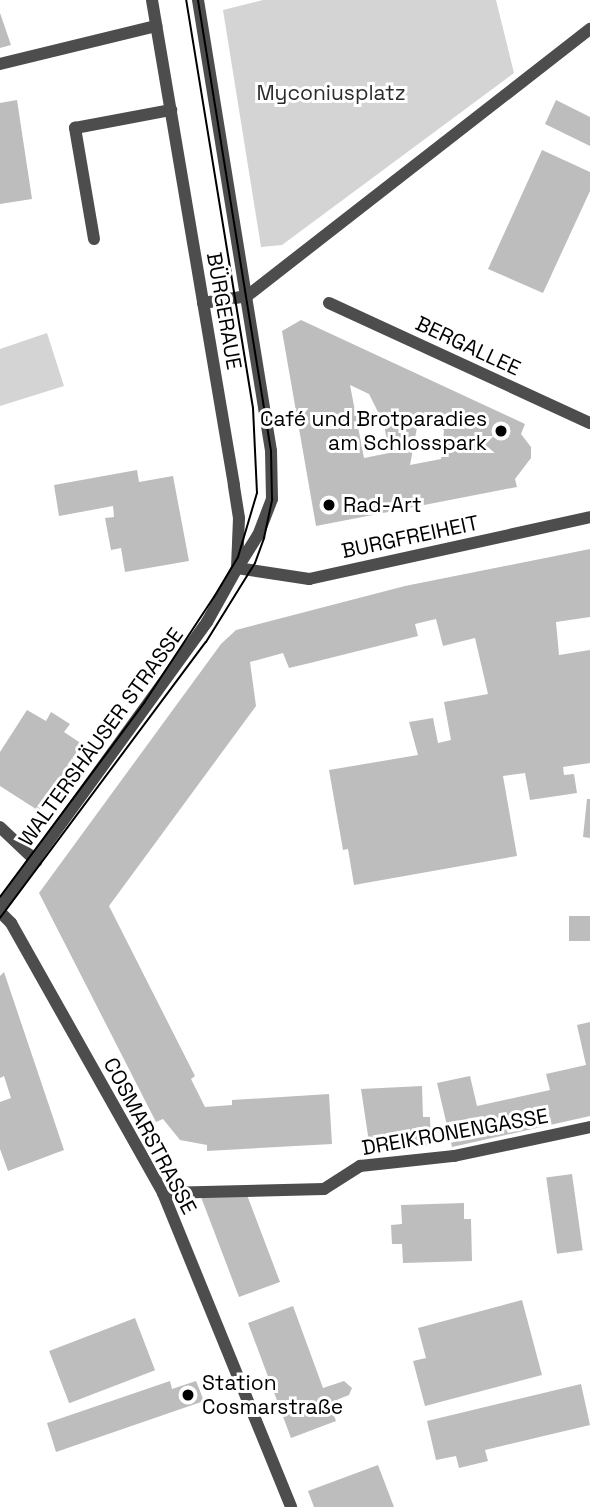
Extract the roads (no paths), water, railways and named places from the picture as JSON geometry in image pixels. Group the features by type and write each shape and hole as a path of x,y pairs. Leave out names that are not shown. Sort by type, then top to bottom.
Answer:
{"street":[{"name":"BÜRGERAUE","path":"152,0 239,518 237,568 207,622"},
{"path":"198,0 271,451 272,499 258,535 237,568"},
{"path":"0,64 156,26"},
{"path":"203,303 247,296 590,29"},
{"path":"94,239 75,128 171,110"},
{"name":"BERGALLEE","path":"329,303 590,423"},
{"name":"BURGFREIHEIT","path":"237,568 309,579 590,517"},
{"name":"WALTERSHÄUSER STRASSE","path":"0,910 207,622"},
{"path":"0,827 36,861"},
{"name":"COSMARSTRASSE","path":"0,910 11,923 163,1193 290,1507"},
{"name":"DREIKRONENGASSE","path":"163,1193 324,1189 360,1166 453,1156 590,1128"}],"tram line":[{"path":"0,897 144,703 214,597 238,557 257,493 253,408 186,0"},
{"path":"0,918 206,642 255,563 264,538 272,499 271,451 198,0"}],"place":[{"name":"Café und Brotparadies am Schlosspark","path":"501,431"},
{"name":"Rad-Art","path":"329,505"},
{"name":"Station Cosmarstraße","path":"188,1395"}],"park label":[{"name":"Myconiusplatz","path":"331,93"}]}
